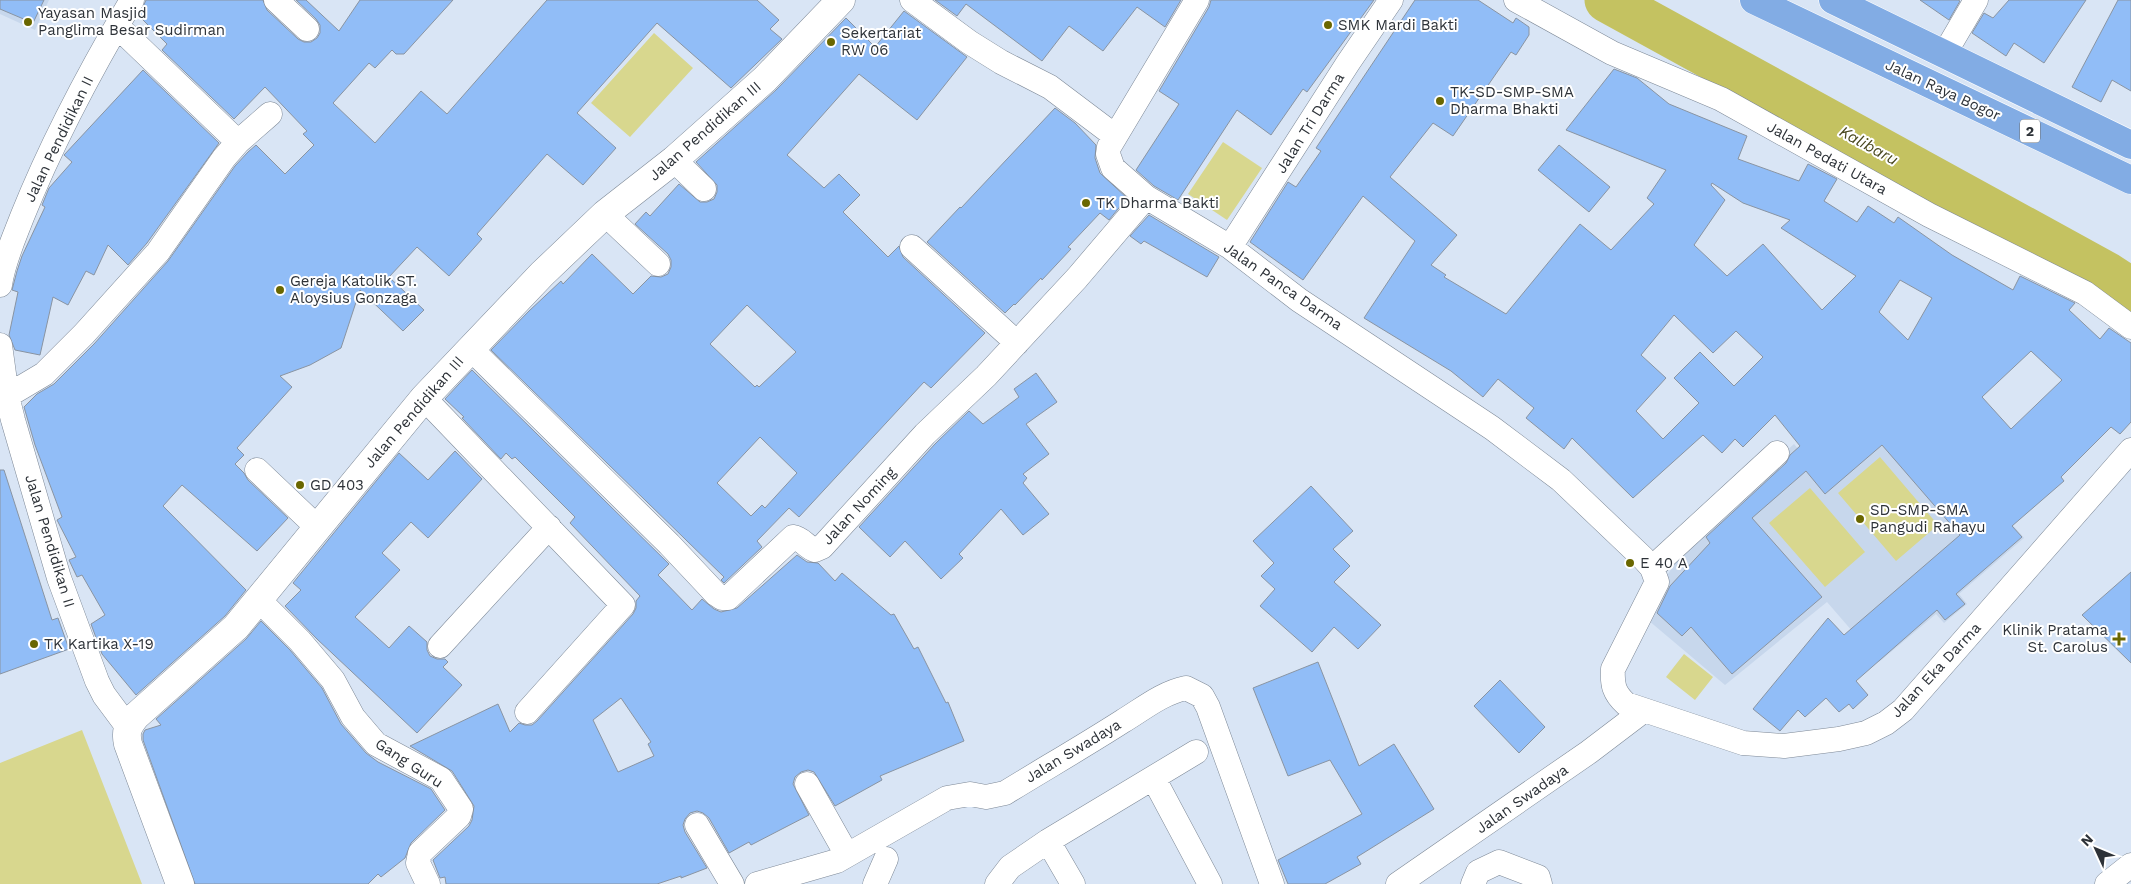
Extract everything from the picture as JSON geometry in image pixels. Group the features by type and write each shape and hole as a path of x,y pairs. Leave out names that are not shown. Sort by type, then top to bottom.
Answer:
{"highway":[{"name":"2","path":"1833,0 2131,145"},
{"name":"Jalan Raya Bogor","path":"1764,2 2131,180"}],"street":[{"name":"Jalan Pendidikan II","path":"0,285 8,254 35,185 86,84 132,0"},
{"path":"276,0 307,29"},
{"name":"Jalan Pendidikan III","path":"127,726 236,627 424,398 542,274 606,214 674,160 765,79 841,0"},
{"path":"912,0 969,42 1001,62 1050,87 1115,136 1197,0"},
{"name":"Jalan Tri Darma","path":"1230,247 1348,63 1391,0"},
{"path":"1945,53 1976,0"},
{"name":"Jalan Pedati Utara","path":"1530,3 1612,52 1721,99 1929,215 2085,293 2131,327"},
{"path":"117,26 238,142"},
{"path":"8,396 44,374 111,305 158,252 211,176 238,142 270,114"},
{"name":"Jalan Panca Darma","path":"1115,136 1109,147 1109,161 1113,168 1146,197 1230,247 1299,300 1456,402 1541,464 1568,487 1653,578"},
{"path":"674,160 704,189"},
{"name":"Jalan Noming","path":"470,348 722,598 728,598 793,537 797,537 810,549 815,550 822,547 925,434 1016,343 1077,278 1146,197"},
{"path":"606,214 658,264"},
{"path":"912,247 1016,343"},
{"name":"Jalan Pendidikan II","path":"0,345 8,396 59,578 104,695 127,726"},
{"path":"424,398 623,605 526,712"},
{"name":"Jalan Eka Darma","path":"1653,578 1613,669 1612,684 1617,696 1626,704 1743,743 1764,746 1784,746 1839,739 1866,733 1886,723 1902,710 2131,450"},
{"path":"1653,578 1778,454"},
{"path":"257,470 317,527"},
{"path":"440,646 549,527"},
{"name":"Gang Guru","path":"258,599 300,641 333,680 353,717 376,744 440,780 461,809 459,816 420,853 418,863 424,884"},
{"name":"Jalan Swadaya","path":"757,884 837,861 947,798 970,794 986,797 1005,793 1147,704 1177,690 1186,688 1202,696 1208,707 1272,884"},
{"name":"Jalan Swadaya","path":"1398,884 1566,768 1643,711"},
{"path":"127,726 128,744 180,884"},
{"path":"997,884 1010,867 1048,841 1196,752"},
{"path":"1154,779 1210,884"},
{"path":"807,784 847,855"},
{"path":"697,825 732,884"},
{"path":"1048,841 1073,884"},
{"path":"875,884 886,859"},
{"path":"1473,884 1478,872 1500,862 1538,878 1540,884"},
{"path":"2107,884 2131,865"}],"shaded area":[{"name":"Yayasan Masjid Panglima Besar Sudirman","path":"0,0 49,0 35,30 0,14"},
{"path":"654,33 693,68 630,137 591,103"},
{"path":"1223,142 1262,168 1227,220 1188,194"},
{"name":"SD-SMP-SMA Pangudi Rahayu","path":"1861,348 2024,538 1959,594 1967,604 1944,623 1936,614 1879,662 1827,602 1725,685 1648,620 1657,590 1693,537 1794,444 1802,454"},
{"path":"1880,457 1938,525 1896,561 1838,493"},
{"path":"1810,488 1865,552 1825,587 1769,523"},
{"path":"1684,654 1713,677 1695,700 1666,677"},
{"path":"82,730 142,884 0,884 0,763"}],"building":[{"name":"Yayasan Masjid Panglima Besar Sudirman","path":"0,0 44,0 33,23 0,9"},
{"path":"146,0 263,0 267,10 298,39 304,42 311,42 320,33 320,25 296,0 306,0 339,31 360,0 453,0 404,54 396,54 392,50 375,68 369,63 333,103 375,143 421,91 447,114 547,0 757,0 779,20 770,29 782,39 731,88 657,23 577,113 616,148 583,185 547,154 477,234 482,239 449,276 417,247 389,277 424,310 403,331 360,290 341,348 310,365 280,376 292,387 237,448 244,455 235,464 248,480 288,518 257,551 182,485 163,506 246,590 225,616 136,695 102,654 91,624 105,615 82,575 77,577 69,560 76,557 57,520 62,517 35,445 24,407 37,394 54,384 94,344 168,261 235,166 248,152 256,145 285,174 314,145 303,134 307,131 265,87 234,119 162,50 167,44 139,16"},
{"path":"935,0 1181,0 1165,27 1137,7 1103,51 1069,26 1042,61 966,4 957,16"},
{"path":"1211,0 1374,0 1307,92 1303,89 1271,135 1237,110 1178,200 1154,186 1136,170 1179,104 1159,91 1209,7"},
{"path":"1415,0 1478,0 1513,23 1516,18 1529,27 1529,35 1516,55 1511,52 1453,136 1433,123 1390,177 1457,235 1431,265 1446,275 1444,277 1506,314 1580,224 1611,250 1654,204 1647,198 1666,170 1566,130 1614,69 1637,78 1669,104 1747,136 1738,159 1799,181 1808,164 1837,179 1824,201 1857,222 1868,206 1894,223 1898,217 1952,255 2013,290 2020,276 2075,303 2069,310 2100,339 2109,328 2131,343 2131,422 2120,434 2111,427 2061,477 2064,481 2012,526 2022,537 1956,594 1965,604 1945,620 1937,610 1856,681 1868,695 1853,709 1849,704 1839,712 1826,698 1805,717 1798,710 1780,731 1753,709 1828,618 1844,635 1960,535 1882,445 1825,494 1806,471 1752,518 1822,597 1732,674 1691,627 1682,636 1657,613 1670,586 1710,543 1706,537 1786,463 1790,455 1800,446 1775,415 1743,447 1735,439 1722,453 1703,435 1633,498 1572,438 1564,449 1526,418 1534,408 1498,379 1483,397 1451,371 1364,318 1415,241 1363,196 1303,280 1250,242 1288,182 1296,187 1321,151 1316,148","holes":["1712,183 1743,203 1790,220 1781,228 1856,276 1822,310 1763,244 1727,276 1694,245 1725,200 1711,185","1900,280 1932,298 1908,340 1879,312","1674,315 1713,353 1736,331 1763,357 1734,386 1700,352 1674,378 1699,403 1663,439 1636,411 1666,378 1641,355","2031,351 2062,380 2011,429 1982,397"]},
{"path":"1920,0 1958,0 1960,1 1949,20"},
{"path":"2009,0 2086,0 2044,63 2014,43 2006,56 1972,33 1984,13 1993,18"},
{"path":"2118,0 2131,0 2131,91 2112,80 2101,102 2072,87"},
{"path":"904,11 967,57 917,120 859,74 787,155 824,188 839,174 860,195 843,212 888,257 899,246 903,257 985,333 931,388 924,382 799,517 789,508 757,541 762,547 724,583 721,580 724,577 491,350 529,311 561,281 563,284 592,254 633,294 651,276 661,277 668,274 671,260 668,254 635,224 646,212 650,216 679,184 700,202 714,199 717,185 696,162 776,90 846,18 875,47","holes":["747,305 796,352 759,387 757,385 755,387 710,344","760,437 797,473 765,508 762,505 751,516 717,483"]},
{"path":"143,70 219,143 147,243 128,265 108,245 94,275 86,271 68,305 53,297 40,355 15,350 9,335 18,292 12,290 22,256 45,207 42,205 49,188 72,162 64,155"},
{"path":"1055,108 1075,123 1096,145 1095,158 1100,173 1127,198 1109,220 1100,213 1068,247 1071,249 1042,280 1041,278 1005,313 927,242"},
{"path":"1559,145 1610,187 1589,212 1538,170"},
{"path":"1149,215 1219,257 1207,277 1144,241 1141,244 1130,236"},
{"path":"472,370 669,564 658,575 692,610 702,599 721,612 737,608 797,555 807,562 818,563 835,581 842,573 891,615 894,614 914,649 918,647 946,703 948,702 964,741 880,776 882,780 835,806 814,772 808,770 801,772 795,777 793,784 809,815 751,845 749,842 729,853 709,818 697,811 690,813 683,825 685,832 707,868 681,878 681,876 657,884 446,884 445,877 440,878 433,860 469,826 474,806 452,771 410,746 498,704 510,732 519,723 532,725 633,614 636,608 636,601 640,596 570,523 575,517 515,457 512,459 506,453 501,459 462,418 464,417 445,399","holes":["621,698 651,742 648,744 654,756 618,772 593,720"]},
{"path":"1036,373 1057,402 1026,424 1049,454 1023,474 1027,478 1023,483 1049,514 1023,535 1001,509 959,554 963,558 941,579 905,541 890,557 859,527 935,444 969,411 983,424 1019,397 1014,389"},
{"path":"455,451 482,479 428,538 411,522 382,553 400,570 355,617 389,648 409,626 427,642 427,650 430,656 437,659 445,659 448,662 443,667 462,685 417,733 317,639 285,606 301,590 293,583 399,453 428,480"},
{"path":"0,470 4,470 52,620 58,618 69,649 0,674"},
{"path":"1311,486 1353,531 1333,549 1350,566 1334,582 1381,625 1358,649 1334,627 1312,652 1260,606 1275,589 1261,576 1274,563 1253,541"},
{"name":"Klinik Pratama St. Carolus","path":"2131,572 2131,663 2082,615"},
{"path":"261,621 290,650 322,688 341,724 366,753 378,762 431,789 445,810 411,843 405,858 381,877 378,874 368,884 195,884 143,740 143,734 145,730 161,725 156,719 246,639"},
{"path":"1318,662 1359,766 1394,744 1434,809 1357,857 1361,864 1325,884 1288,884 1278,860 1362,814 1330,760 1288,776 1253,688"},
{"path":"1500,680 1545,727 1519,753 1474,706"}],"waterway":[{"name":"Kalibaru","path":"1607,0 2108,275 2131,290"}],"place":[{"name":"Yayasan Masjid Panglima Besar Sudirman","path":"28,22"},
{"name":"SMK Mardi Bakti","path":"1328,25"},
{"name":"Sekertariat RW 06","path":"831,42"},
{"name":"TK-SD-SMP-SMA Dharma Bhakti","path":"1440,101"},
{"name":"TK Dharma Bakti","path":"1086,203"},
{"name":"Gereja Katolik ST. Aloysius Gonzaga","path":"280,290"},
{"name":"GD 403","path":"300,485"},
{"name":"SD-SMP-SMA Pangudi Rahayu","path":"1860,519"},
{"name":"E 40 A","path":"1630,563"},
{"name":"Klinik Pratama St. Carolus","path":"2119,639"},
{"name":"TK Kartika X-19","path":"34,644"}]}
